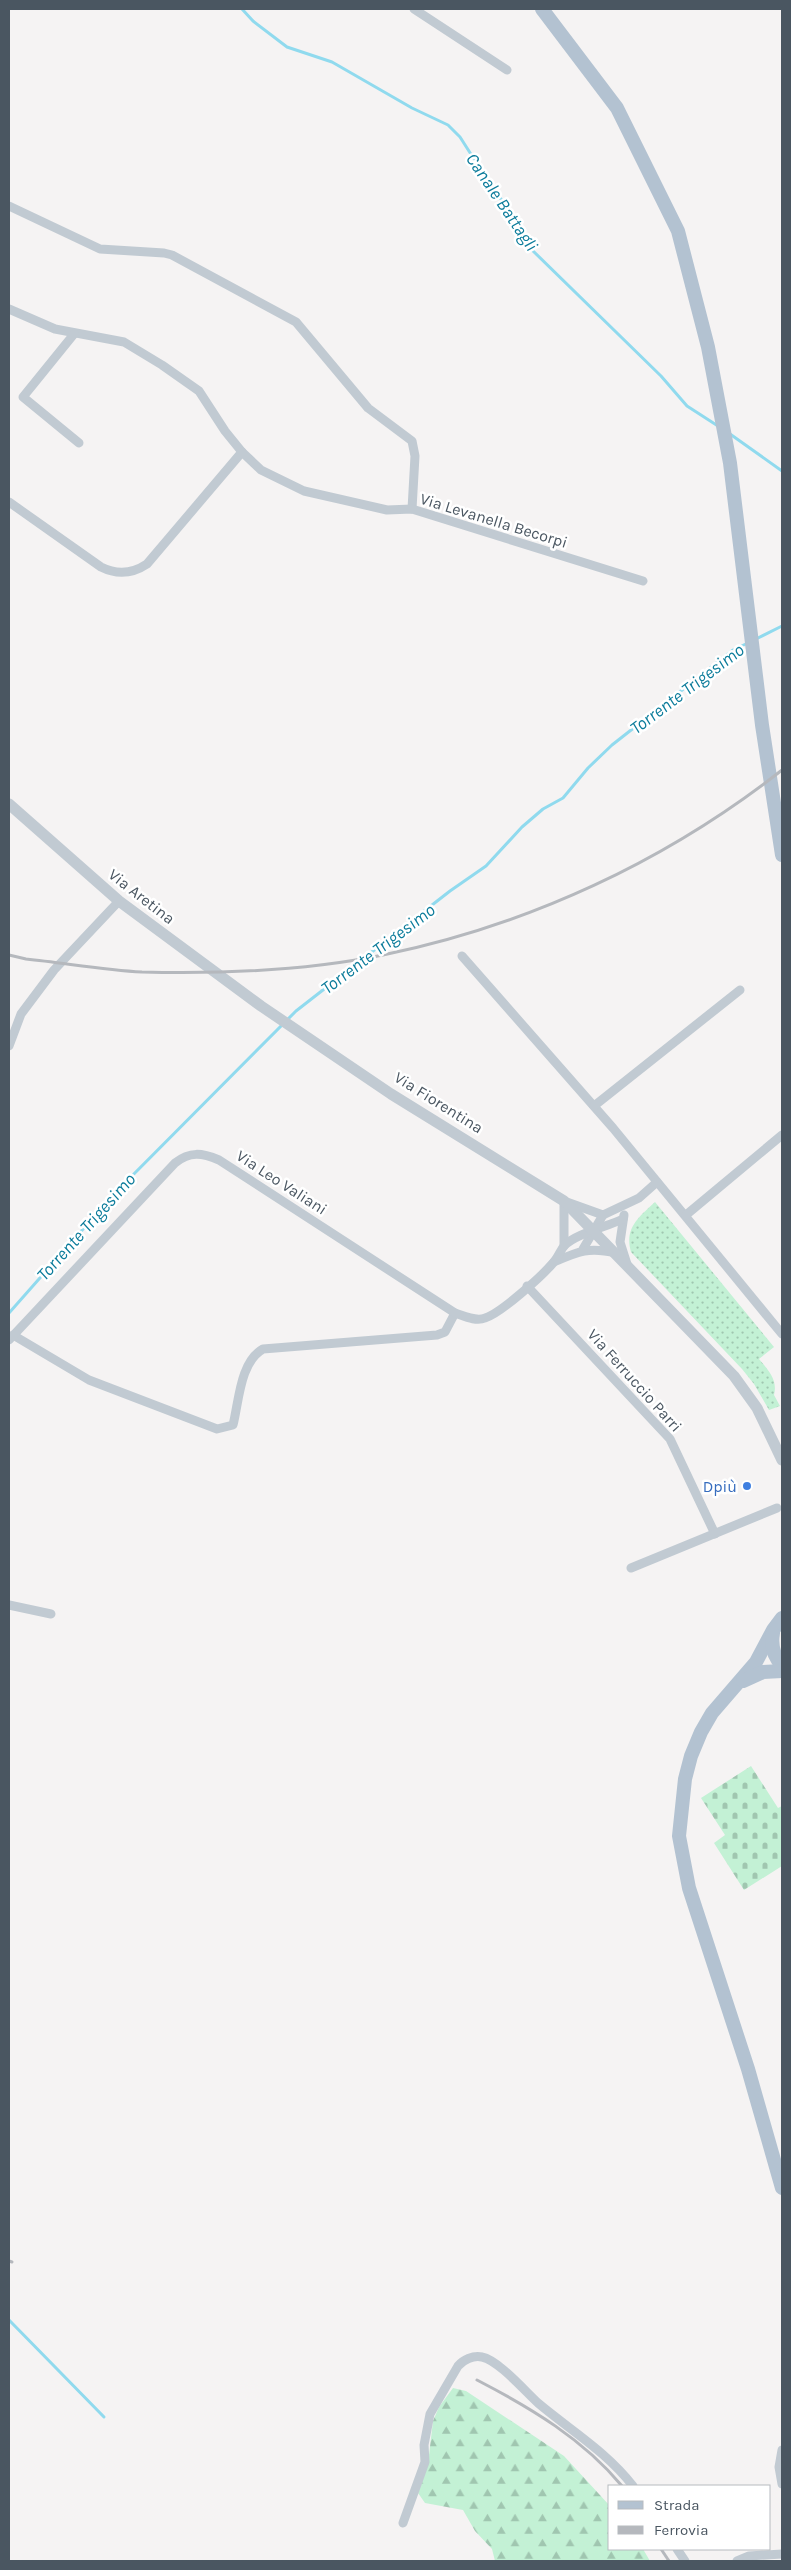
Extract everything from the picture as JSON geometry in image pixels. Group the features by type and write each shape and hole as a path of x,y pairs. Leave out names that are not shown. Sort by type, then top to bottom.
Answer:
{"main road":[{"path":"542,9 617,108 678,231 708,347 730,463 758,696 782,856"},
{"path":"782,1618 773,1630 756,1662 740,1683 712,1713 691,1756 685,1779 679,1836 689,1888 748,2069 782,2188"},
{"path":"773,1630 771,1644 775,1656 782,1665"},
{"path":"740,1683 763,1672 782,1671"}],"street":[{"path":"414,9 506,70"},
{"path":"9,206 100,249 164,252 172,255 296,322 368,408 412,441 415,456 412,509"},
{"name":"Via Levanella Becorpi","path":"9,309 55,329 124,342 162,365 199,391 242,452 261,470 304,491 386,510 412,509 643,581"},
{"path":"74,334 24,397 79,443"},
{"path":"9,502 113,573 138,570 147,564 242,452"},
{"name":"Via Aretina","path":"9,804 119,901 261,1006"},
{"path":"9,1046 21,1014 54,970 119,901"},
{"path":"462,956 686,1214 782,1334"},
{"path":"594,1106 740,990"},
{"name":"Via Fiorentina","path":"261,1006 391,1094 564,1201 734,1376 757,1408 782,1460"},
{"path":"686,1214 782,1135"},
{"name":"Via Leo Valiani","path":"11,1338 175,1162 183,1156 198,1153 219,1160 455,1313 469,1318 484,1319 528,1286 554,1262 564,1246 579,1235 595,1232 623,1219"},
{"path":"583,1249 595,1232 603,1215 627,1205 657,1182"},
{"path":"564,1201 603,1215"},
{"name":"Via Leo Valiani","path":"564,1201 566,1221 564,1246"},
{"path":"627,1205 620,1242 627,1264"},
{"path":"554,1262 583,1249 601,1250 617,1254"},
{"name":"Via Ferruccio Parri","path":"528,1286 670,1439 716,1534"},
{"path":"11,1338 89,1380 217,1429 233,1425 248,1366 254,1354 263,1349 436,1335 445,1332 455,1313"},
{"path":"631,1568 777,1508"},
{"path":"9,1605 51,1614"},
{"path":"403,2522 425,2462 424,2445 430,2414 458,2366 463,2361 475,2357 486,2358 498,2366 540,2404 621,2470 632,2485"},
{"path":"782,2450 779,2466 782,2484"},
{"path":"679,2550 685,2561"},
{"path":"738,2561 749,2556 782,2554"}],"green space":[{"path":"655,1202 774,1347 759,1359 769,1371 775,1385 774,1395 780,1406 769,1410 754,1384 742,1369 631,1252 629,1244 631,1230 639,1218"},
{"path":"751,1766 778,1808 782,1806 782,1866 744,1890 714,1843 725,1835 701,1798"},
{"path":"453,2388 466,2391 564,2456 608,2504 608,2550 644,2550 650,2561 495,2561 492,2549 475,2531 463,2510 425,2503 418,2493 428,2464 433,2421 439,2407"}],"waterway":[{"name":"Canale Battagli","path":"242,9 253,21 287,47 332,62 412,108 448,125 460,137 495,192 511,211 518,231 530,248 661,376 687,406 718,426"},
{"name":"Canale Battagli","path":"730,434 782,471"},
{"name":"Torrente Trigesimo","path":"756,639 782,626"},
{"name":"Torrente Trigesimo","path":"9,1313 114,1194 296,1011 450,891 486,866 522,827 543,809 563,798 588,768 612,745 733,650 748,643"},
{"path":"9,2320 104,2417"}],"railway":[{"path":"9,955 26,959 142,972 233,972 294,968 383,955 491,926 543,907 594,885 643,861 691,833 738,803 782,770"},
{"path":"477,2380 536,2413 573,2439 607,2469 621,2485"},
{"path":"662,2550 669,2561"}],"place":[{"name":"Dpiù","path":"747,1486"}]}
